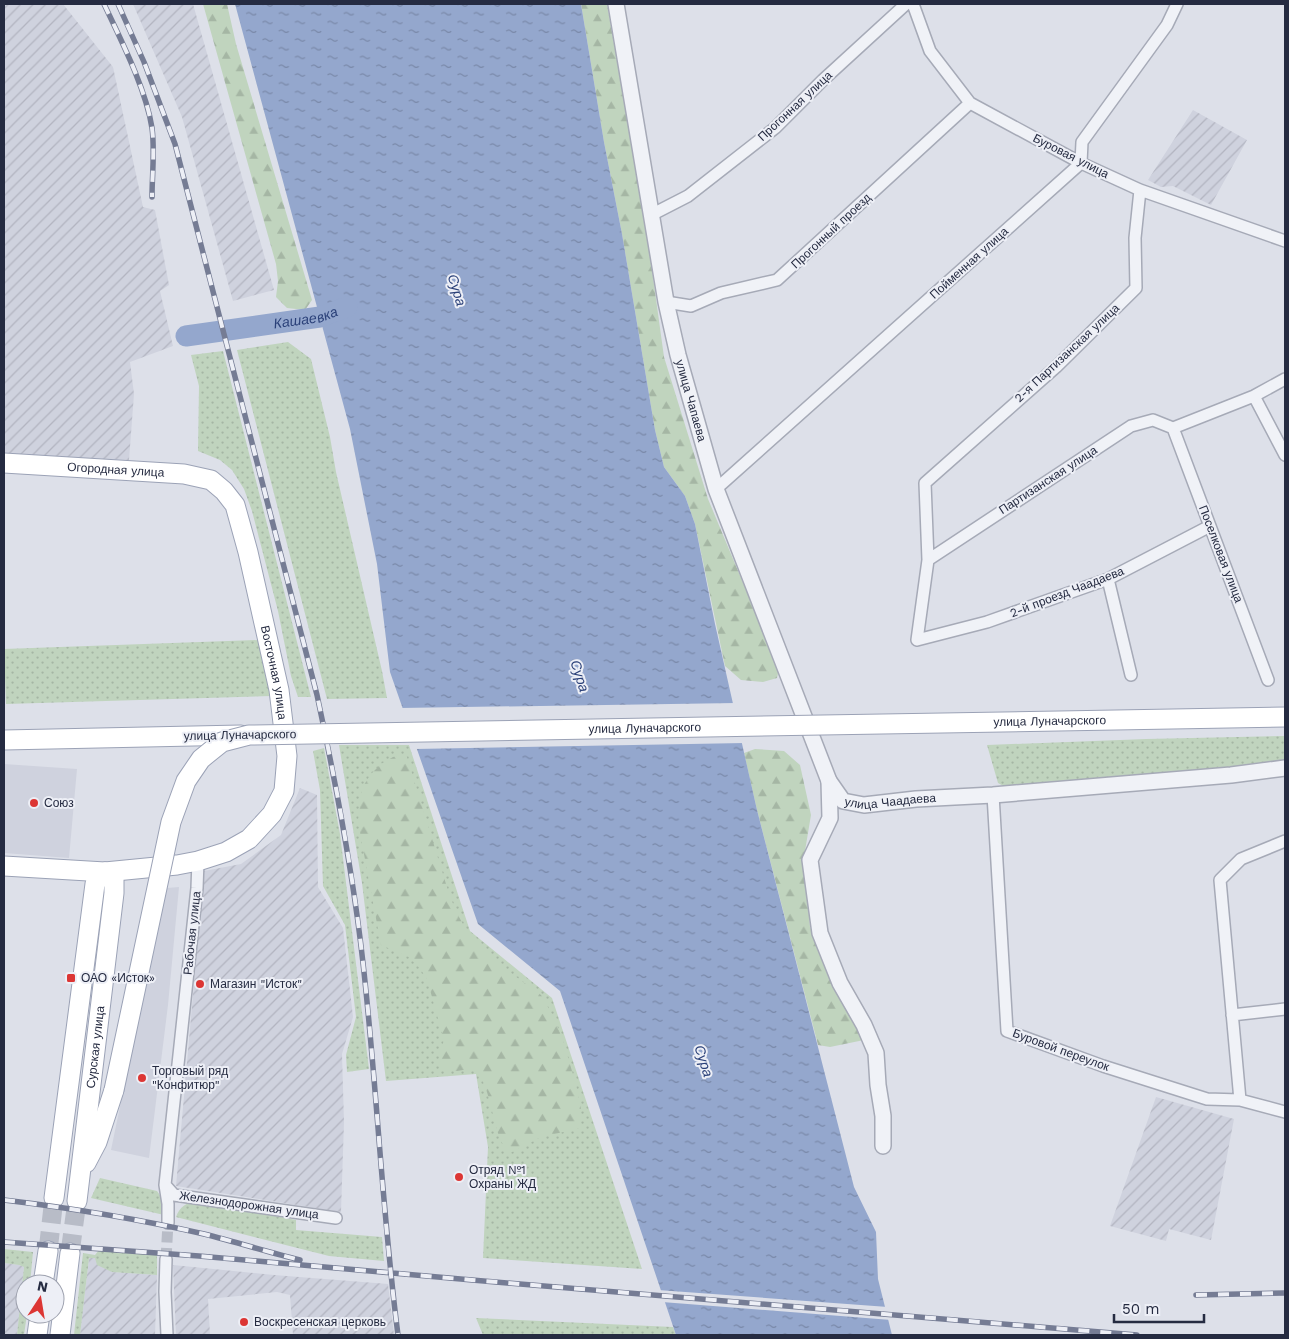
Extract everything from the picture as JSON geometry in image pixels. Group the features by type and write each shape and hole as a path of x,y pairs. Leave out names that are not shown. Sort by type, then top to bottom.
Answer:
{"main road":[{"name":"Огородная улица","path":"4,464 184,474 211,480 224,491"},
{"name":"Восточная улица","path":"64,871 105,872 176,865 198,861 226,852 249,839 262,827 284,791 287,756 279,690 248,552 235,505 224,491"},
{"name":"улица Луначарского","path":"4,740 1285,717"},
{"path":"79,1176 97,1142 114,1090 171,822 186,781 201,760 222,742 249,735"},
{"path":"4,866 64,871 80,884 89,898 92,909"},
{"path":"114,892 121,879 133,869"},
{"path":"105,872 114,880 114,892"},
{"name":"Сурская улица","path":"54,1198 95,884 105,872"},
{"name":"Сурская улица","path":"76,1201 114,892"},
{"path":"45,1274 48,1251"},
{"path":"60,1335 70,1254"}],"street":[{"name":"улица Чапаева","path":"616,4 666,302 678,355 716,489 829,780"},
{"name":"Прогонная улица","path":"651,215 688,196 775,128 823,80 906,4"},
{"name":"Буровая улица","path":"913,4 930,51 970,103 1082,163 1140,190 1285,241"},
{"path":"1082,163 1082,142 1167,25 1177,4"},
{"name":"Прогонный проезд","path":"666,302 691,306 721,293 777,280 970,103"},
{"name":"Пойменная улица","path":"716,489 1082,163"},
{"name":"2-я Партизанская улица","path":"928,560 925,483 1056,367 1136,288 1134,238 1140,190"},
{"path":"1174,428 1254,396 1285,379"},
{"path":"1254,396 1285,455"},
{"name":"Партизанская улица","path":"928,560 1131,426 1153,420 1174,428"},
{"name":"Поселковая улица","path":"1174,428 1268,680"},
{"name":"2-й проезд Чаадаева","path":"928,560 917,640 987,622 1108,579 1210,526"},
{"path":"1108,579 1131,675"},
{"name":"улица Чаадаева","path":"829,780 843,801 864,805 916,799 1231,775 1285,768"},
{"name":"улица Чаадаева","path":"829,780 830,818 810,860 820,933 840,983 864,1025 876,1053 883,1116 883,1146"},
{"name":"Буровой переулок","path":"993,794 1007,1031 1103,1066 1207,1099 1240,1100 1285,1112"},
{"path":"1240,1100 1220,880 1241,859 1285,841"},
{"name":"Рабочая улица","path":"168,1223 165,1185 197,888 198,861"},
{"path":"1232,1015 1285,1009"},
{"name":"Железнодорожная улица","path":"165,1185 174,1195 336,1218"},
{"path":"166,1258 167,1335"}],"shaded area":[{"path":"4,4 63,4 113,67 143,207 155,210 169,285 160,291 173,346 130,362 134,394 129,460 4,455"},
{"path":"133,4 193,4 274,290 233,301 182,117"},
{"path":"1193,110 1247,140 1211,205 1173,186 1161,187 1148,180"},
{"path":"4,764 77,769 69,858 4,853"},
{"path":"300,788 317,795 318,887 343,928 353,1017 342,1054 344,1122 341,1212 176,1186 204,871 241,864 281,835"},
{"name":"Торговый ряд \"Конфитюр\"","path":"179,887 168,1005 149,1158 111,1150 167,888"},
{"path":"1156,1097 1234,1119 1211,1240 1169,1229 1166,1241 1110,1226"},
{"path":"89,1258 95,1258 112,1272 157,1275 155,1335 80,1335"},
{"path":"4,1263 24,1267 23,1274 15,1274 15,1324 18,1324 17,1335 4,1335"},
{"path":"173,1265 388,1284 394,1335 293,1335 290,1295 277,1292 208,1299 210,1335 176,1335"}],"green space":[{"path":"203,4 227,4 236,44 312,300 305,310 287,308 276,297 278,281 276,264"},
{"path":"581,4 607,4 644,212 664,357 708,499 779,669 777,678 763,682 741,680 725,666 695,524 685,496 664,467 655,430"},
{"path":"288,342 311,359 387,698 327,699 237,350"},
{"path":"223,351 311,697 298,697 291,676 278,611 252,511 244,489 232,470 220,460 198,451 199,386 191,355"},
{"path":"259,640 271,696 6,704 4,649"},
{"path":"1285,736 1285,763 1007,788 998,783 987,745 1146,739"},
{"path":"339,745 409,745 470,931 552,998 642,1269 483,1258 488,1147 476,1074 386,1081 362,883"},
{"path":"324,748 340,834 369,1069 347,1072 346,1055 356,1017 345,925 323,886 320,790 313,751"},
{"path":"755,749 784,751 800,765 811,815 804,857 810,927 864,1040 830,1047 818,1045 744,753"},
{"path":"406,754 450,897 470,937 504,968 541,995 553,1016 563,1040 576,1085 581,1108 581,1128 541,1137 508,1154 499,1136 484,1084 475,1068 457,1071 439,1069 439,1056 444,1040 427,979 409,957 381,945 358,822 362,788 371,774 381,764 393,757"},
{"path":"100,1178 157,1191 162,1199 164,1215 91,1198"},
{"path":"197,1201 296,1220 296,1230 382,1237 384,1261 329,1256 176,1217 179,1210 184,1206"},
{"path":"4,1249 33,1252 31,1274 23,1274 24,1267 4,1263"},
{"path":"99,1250 157,1255 157,1275 112,1272 97,1265 95,1258 89,1258 80,1335 74,1335 83,1253 95,1255"},
{"path":"476,1318 673,1327 676,1335 483,1335"},
{"path":"18,1324 26,1324 24,1335 17,1335"}],"water":[{"name":"Сура","path":"235,4 581,4 655,430 664,467 685,496 695,524 715,624 757,810 854,1187 876,1232 878,1279 892,1335 676,1335 560,991 478,924 390,672 377,564 350,429"}],"pier":[{"path":"736,703 745,743 415,749 400,708"},
{"path":"658,1290 888,1307 891,1320 662,1302"}],"waterway":[{"name":"Кашаевка","path":"186,336 320,317 347,307"}],"tunnel":[{"path":"48,1251 54,1198"},
{"path":"70,1253 77,1201"},
{"path":"166,1259 168,1223"}],"railway":[{"path":"104,4 132,65 149,113 153,145 152,197"},
{"path":"118,4 144,62 175,144 324,728 343,828 359,929 368,1010 392,1289 398,1335"},
{"path":"4,1200 154,1223 204,1234 300,1260"},
{"path":"4,1242 199,1256 1137,1335"},
{"path":"1196,1295 1285,1293"}],"place":[{"name":"Союз","path":"34,803"},
{"name":"ОАО «Исток»","path":"71,978"},
{"name":"Магазин \"Исток\"","path":"200,984"},
{"name":"Торговый ряд \"Конфитюр\"","path":"142,1078"},
{"name":"Отряд №1 Охраны ЖД","path":"459,1177"},
{"name":"Воскресенская церковь","path":"244,1322"}]}
